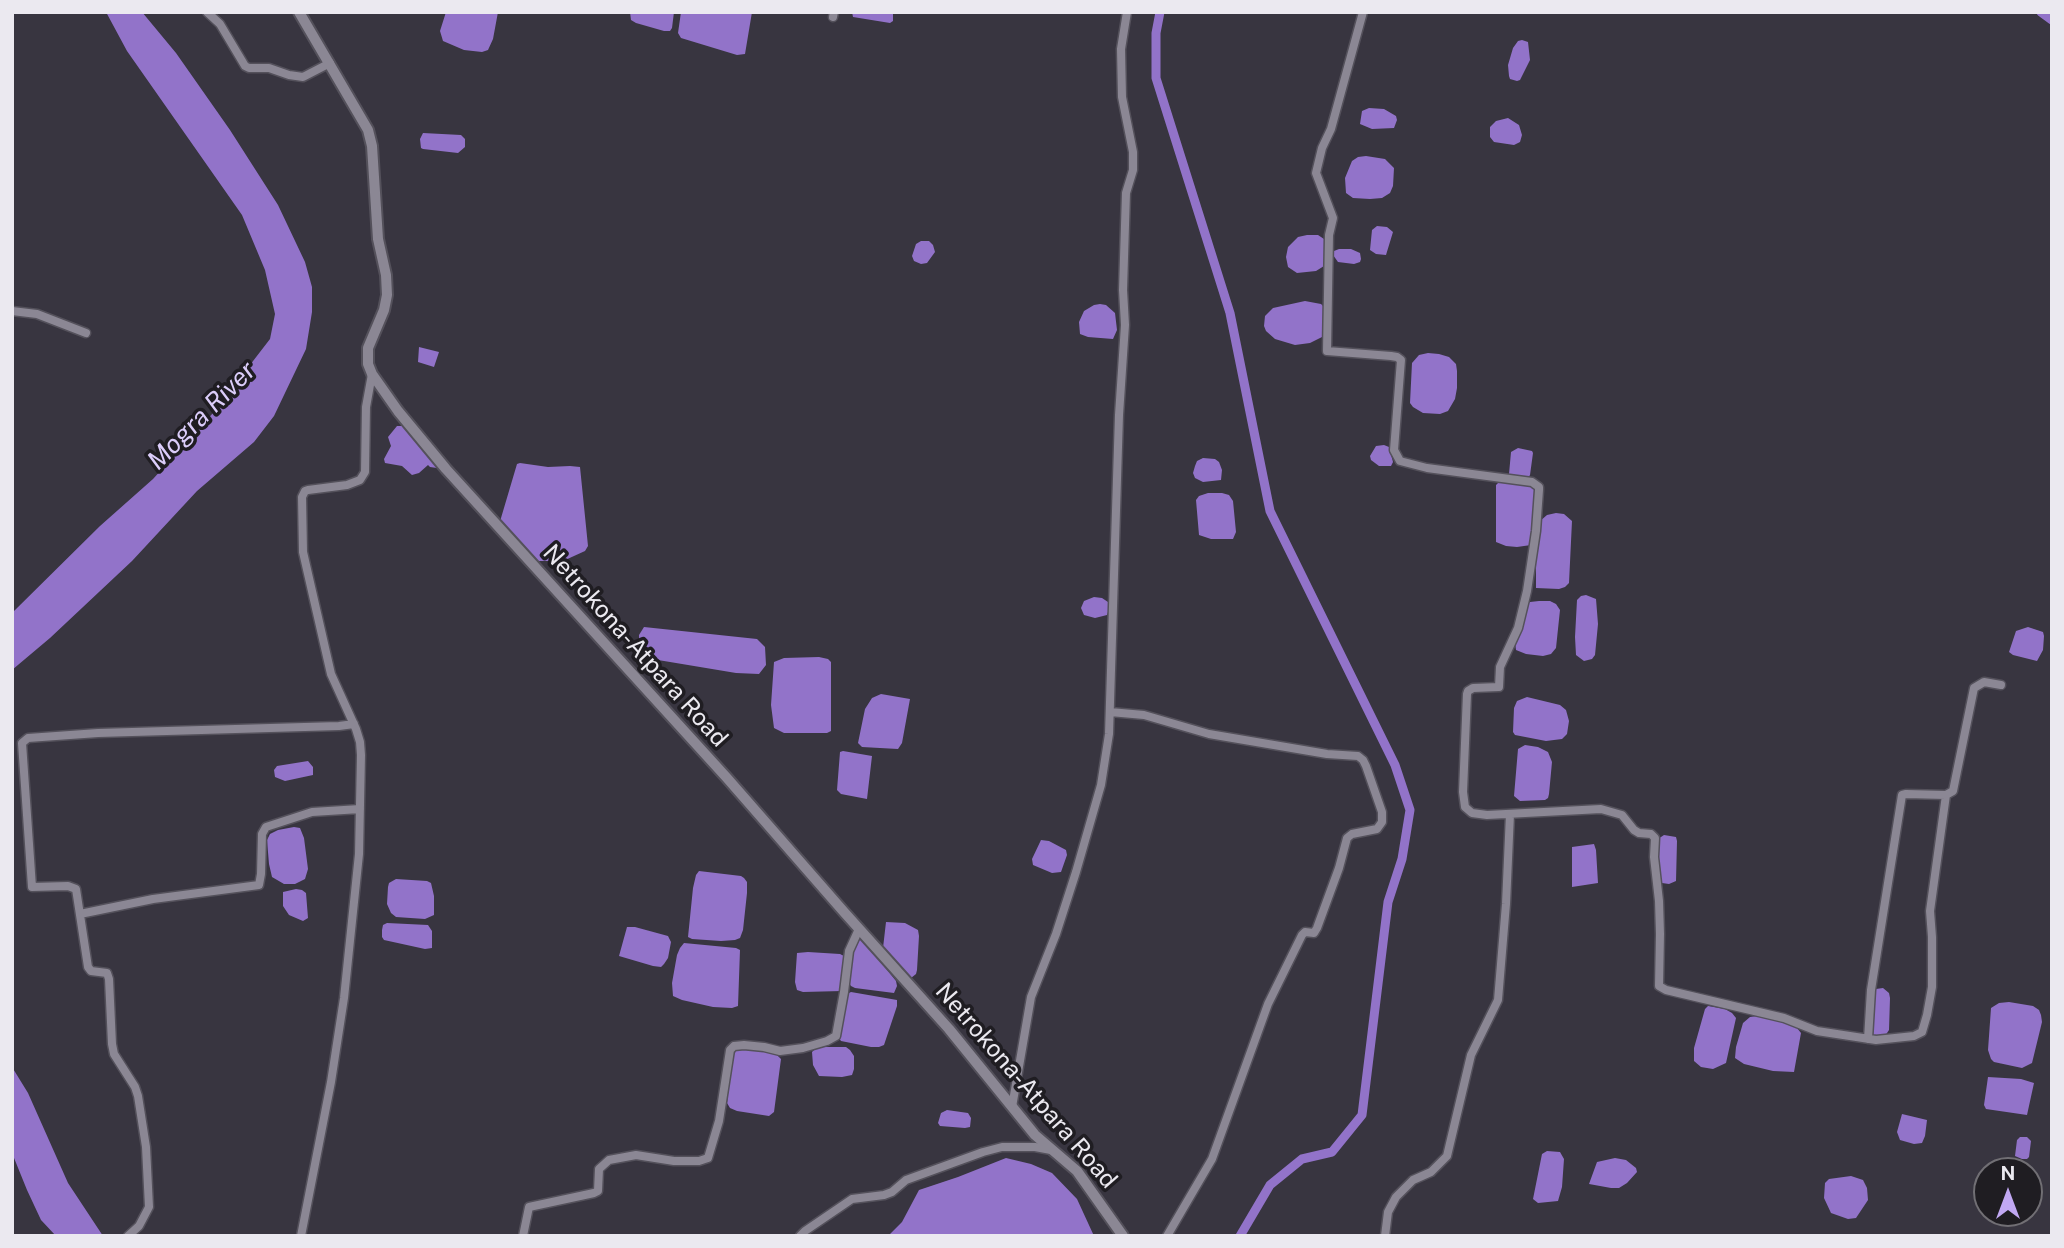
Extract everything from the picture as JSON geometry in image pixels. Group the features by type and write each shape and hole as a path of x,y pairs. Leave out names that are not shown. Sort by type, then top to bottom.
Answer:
{"street":[{"path":"207,12 220,24 245,66 269,68 303,77 330,63"},
{"path":"299,12 368,130 372,146 378,239 386,275 387,295 384,310 368,348 368,364 372,374 366,407 365,472 359,480 347,485 308,489 302,496 303,552 331,674 360,742 360,809 359,854 344,998 301,1236"},
{"path":"1012,1107 1031,997 1056,934 1101,785 1109,734 1125,326 1123,290 1126,193 1133,170 1133,152 1122,97 1121,48 1128,12"},
{"path":"1363,12 1317,173 1333,218 1329,235 1327,351 1391,356 1401,360 1394,450 1400,461 1427,468 1525,480 1539,487 1527,592 1518,628 1500,667 1499,687 1473,688 1467,694 1463,792 1465,807 1472,813 1510,814 1601,809 1622,815 1634,830 1655,838 1655,867 1660,906 1658,986 1784,1017 1810,1029 1868,1039 1914,1036 1922,1032 1932,987 1930,911 1946,795"},
{"path":"12,311 37,314 86,333"},
{"name":"Netrokona-Atpara Road","path":"372,374 398,411 454,478 727,778 949,1029 1035,1135 1086,1181 1124,1236"},
{"path":"1868,1039 1871,990 1902,795 1946,795 1953,791 1974,688 1984,682 2001,685"},
{"path":"1110,712 1144,715 1209,734 1327,754 1358,756 1363,760 1382,812 1382,822 1377,829 1352,834 1347,838 1317,928 1314,933 1305,932 1302,935 1268,1004 1212,1159 1167,1236"},
{"path":"128,1236 139,1226 149,1207 146,1147 138,1096 114,1054 109,979 107,973 91,971 88,967 76,889 68,886 32,887 22,743 28,738 98,733 354,724"},
{"path":"80,914 153,899 259,885 262,834 266,827 312,812 360,809"},
{"path":"1385,1236 1388,1212 1396,1197 1413,1180 1431,1172 1447,1156 1471,1055 1498,1000 1510,814"},
{"path":"523,1236 529,1208 598,1191 599,1169 609,1160 636,1155 674,1161 699,1161 708,1158 719,1121 730,1050 734,1046 744,1045 764,1046 780,1051 792,1050 836,1036 849,951 859,929"},
{"path":"800,1236 852,1199 884,1195 906,1180 982,1152 1002,1147 1051,1150"}],"shaded area":[{"path":"106,12 142,12 176,53 230,130 278,205 305,262 312,287 312,312 306,349 274,416 254,442 197,491 132,561 12,670 12,613 100,526 153,479 213,413 270,339 275,314 265,270 242,215 127,51"},
{"path":"446,12 498,12 488,50 464,50 443,41 440,31"},
{"path":"630,12 674,12 672,28 670,31 664,31 636,23 631,20"},
{"path":"681,12 752,12 745,54 737,55 681,38 678,33"},
{"path":"852,12 893,12 893,21 890,23 853,17"},
{"path":"1522,40 1528,42 1530,60 1517,81 1510,79 1508,65 1513,48"},
{"path":"1369,108 1384,109 1396,116 1394,128 1372,129 1360,124 1362,111"},
{"path":"1508,118 1519,125 1522,135 1520,142 1514,145 1494,142 1490,137 1490,127 1496,121"},
{"path":"423,133 461,135 465,139 465,147 458,153 423,149 420,139"},
{"path":"1366,156 1385,159 1394,168 1393,186 1390,193 1382,198 1353,198 1346,193 1345,178 1352,161"},
{"path":"1377,226 1387,227 1393,232 1386,255 1370,250 1372,230"},
{"path":"1318,235 1324,239 1326,262 1316,271 1297,273 1288,267 1288,247 1298,237"},
{"path":"929,241 935,252 927,263 921,264 914,261 912,256 916,244"},
{"path":"1351,249 1360,253 1360,262 1338,262 1333,255 1334,251"},
{"path":"1305,301 1321,304 1325,308 1322,337 1310,343 1295,345 1275,339 1266,331 1265,316 1273,308"},
{"path":"1100,304 1106,305 1115,313 1117,330 1113,339 1080,334 1079,322 1084,311"},
{"path":"419,347 439,352 434,367 418,362"},
{"path":"1428,353 1449,357 1456,364 1455,399 1448,411 1440,414 1423,413 1410,403 1412,363 1419,355"},
{"path":"397,426 402,426 415,438 437,468 428,465 412,475 402,466 385,463 384,459 391,446 388,437"},
{"path":"1376,446 1389,447 1393,462 1391,466 1379,466 1371,460 1370,456"},
{"path":"1518,448 1533,453 1528,478 1509,474 1511,452"},
{"path":"1203,458 1219,462 1221,480 1203,482 1195,478 1193,473 1197,461"},
{"path":"517,464 548,467 580,467 588,546 585,551 563,561 534,561 501,525"},
{"path":"1501,480 1537,486 1531,545 1517,547 1496,542 1496,485"},
{"path":"1208,493 1229,495 1233,501 1236,532 1233,539 1211,539 1199,535 1196,500"},
{"path":"1564,514 1572,521 1569,583 1559,589 1536,588 1536,552 1540,521 1547,515"},
{"path":"1586,595 1596,599 1598,624 1595,655 1584,661 1576,655 1575,637 1577,600"},
{"path":"1094,597 1108,602 1107,615 1095,618 1084,615 1081,608 1084,601"},
{"path":"1550,601 1560,610 1556,648 1551,654 1543,656 1516,650 1515,642 1526,604"},
{"path":"644,627 757,639 765,647 766,665 759,674 736,673 652,659 639,650 639,635"},
{"path":"2028,627 2043,632 2043,650 2037,661 2009,652 2016,631"},
{"path":"819,657 831,662 831,731 784,733 774,728 771,705 774,662 784,658"},
{"path":"881,694 910,699 902,743 898,749 862,747 858,743 865,709 872,698"},
{"path":"1527,697 1560,705 1566,710 1569,721 1567,734 1562,739 1546,741 1515,735 1514,708 1517,701"},
{"path":"1525,745 1548,752 1552,762 1549,794 1545,800 1520,801 1514,796 1518,749"},
{"path":"840,752 872,756 867,799 841,794 837,790"},
{"path":"308,761 313,767 313,775 285,781 275,777 274,770 277,766"},
{"path":"300,828 304,838 308,869 305,879 295,884 284,884 272,877 267,840 270,834 278,830"},
{"path":"1664,835 1676,837 1677,841 1676,881 1669,884 1658,880 1658,839"},
{"path":"1041,840 1066,850 1061,872 1052,873 1033,865 1032,859"},
{"path":"1594,844 1598,883 1572,887 1572,847"},
{"path":"699,871 741,876 747,882 740,938 721,941 688,937 693,888"},
{"path":"396,879 431,883 434,915 425,919 396,917 391,913 387,904 388,887 389,883"},
{"path":"296,889 306,893 308,918 303,921 289,915 283,906 283,892"},
{"path":"886,922 905,923 918,930 917,970 911,978 883,948"},
{"path":"387,923 428,925 432,931 432,948 425,949 384,940 382,930"},
{"path":"627,927 668,936 671,942 668,958 661,967 619,956"},
{"path":"858,939 864,941 896,981 894,993 855,988 849,983 850,959"},
{"path":"684,943 740,950 738,1006 713,1007 673,996 672,983 677,955"},
{"path":"797,953 840,954 846,957 842,991 797,990"},
{"path":"1883,988 1890,998 1889,1030 1885,1036 1873,1036 1873,995 1876,989"},
{"path":"851,992 897,1000 884,1045 871,1047 841,1041 839,1038 847,994"},
{"path":"1999,1003 2033,1006 2041,1015 2042,1022 2032,1063 2022,1068 1994,1062 1988,1050 1991,1008"},
{"path":"1708,1006 1725,1009 1736,1018 1726,1063 1713,1069 1701,1067 1694,1061 1694,1048"},
{"path":"1757,1016 1789,1024 1801,1033 1794,1072 1773,1071 1744,1064 1735,1058 1743,1023 1750,1017"},
{"path":"817,1047 846,1047 850,1050 854,1056 852,1075 819,1076 813,1065 812,1052"},
{"path":"752,1048 776,1054 781,1059 774,1112 769,1116 737,1111 727,1103 735,1049"},
{"path":"12,1067 28,1093 68,1183 103,1236 56,1236 41,1220 12,1153"},
{"path":"1988,1077 2021,1079 2034,1083 2027,1115 1986,1109 1984,1105"},
{"path":"947,1110 968,1113 971,1118 970,1127 940,1126 938,1123 941,1113"},
{"path":"1902,1114 1927,1120 1922,1143 1900,1140 1897,1132"},
{"path":"2027,1137 2031,1141 2029,1157 2015,1156 2017,1140"},
{"path":"1547,1151 1560,1152 1564,1159 1562,1187 1558,1201 1538,1203 1533,1199 1542,1154"},
{"path":"1006,1158 1052,1173 1077,1199 1094,1236 888,1236 902,1222 919,1190"},
{"path":"1615,1158 1626,1160 1636,1168 1637,1172 1627,1183 1619,1188 1589,1184 1597,1162"},
{"path":"1851,1176 1863,1180 1868,1200 1856,1218 1848,1219 1831,1213 1824,1198 1825,1183 1829,1179"}],"waterway":[{"path":"1160,12 1156,33 1156,78 1230,313 1270,511 1395,765 1410,810 1402,859 1388,902 1362,1115 1332,1152 1302,1159 1270,1185 1240,1236"},
{"path":"2041,12 2052,20"}],"water label":[{"name":"Mogra River","path":"202,416"}]}
